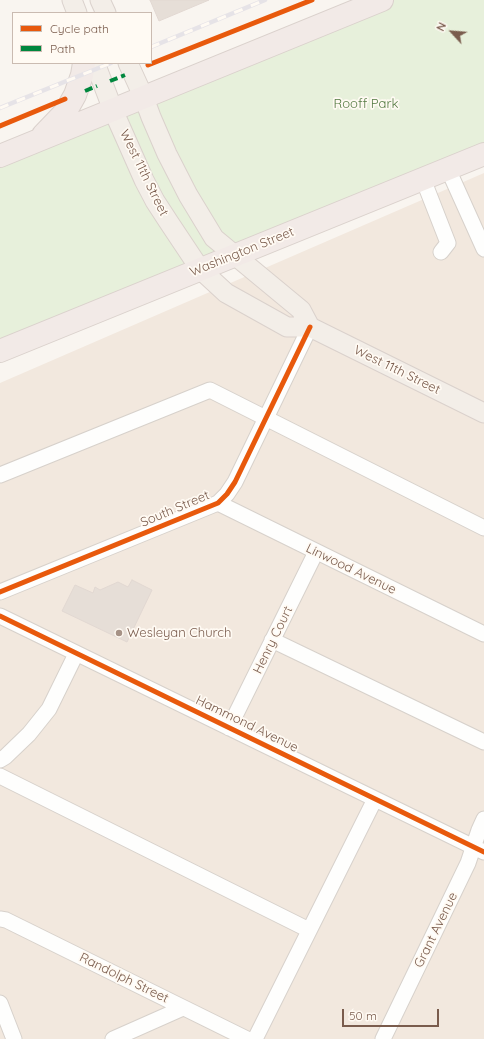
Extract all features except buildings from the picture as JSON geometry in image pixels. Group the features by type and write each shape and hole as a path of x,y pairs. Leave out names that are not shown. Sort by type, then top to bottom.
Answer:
{"highway":[{"path":"0,156 382,0"},
{"path":"38,141 66,111 75,95 84,64"},
{"name":"Washington Street","path":"0,351 484,154"}],"main road":[{"path":"72,0 77,12"},
{"path":"100,0 106,12"},
{"name":"West 11th Street","path":"96,64 113,110 144,180 155,200 200,269 226,293 287,327 310,327 484,413"},
{"path":"128,64 167,154 188,195 214,238 301,310 310,327"}],"street":[{"path":"448,169 484,249"},
{"path":"423,179 448,243 441,252"},
{"name":"South Street","path":"0,592 218,503 236,482 310,327"},
{"path":"0,476 210,390 484,528"},
{"name":"Linwood Avenue","path":"218,503 484,634"},
{"name":"Henry Court","path":"229,728 316,552"},
{"name":"Hammond Avenue","path":"0,616 479,850"},
{"path":"272,640 484,742"},
{"path":"0,760 29,734 49,709 76,654"},
{"path":"0,776 310,930"},
{"path":"255,1039 375,799"},
{"name":"Grant Avenue","path":"383,1039 468,863 479,850 479,830 484,819"},
{"name":"Randolph Street","path":"0,919 6,920 247,1039"},
{"path":"0,1003 14,1039"},
{"path":"113,1039 183,1008"}],"shaded area":[{"path":"484,173 484,1039 0,1039 0,383"}],"green space":[{"name":"Rooff Park","path":"382,0 484,0 484,154 0,351 0,156"}],"railway":[{"path":"152,47 265,0"},
{"path":"0,108 109,64"}],"marked path":[{"path":"110,81 125,75"},
{"path":"85,91 97,86"}],"cycle path":[{"path":"152,63 312,0"},
{"path":"0,126 65,99"},
{"path":"0,592 218,503 227,494 235,482 310,327"},
{"path":"0,616 484,852"}],"place":[{"name":"Wesleyan Church","path":"119,633"}]}
